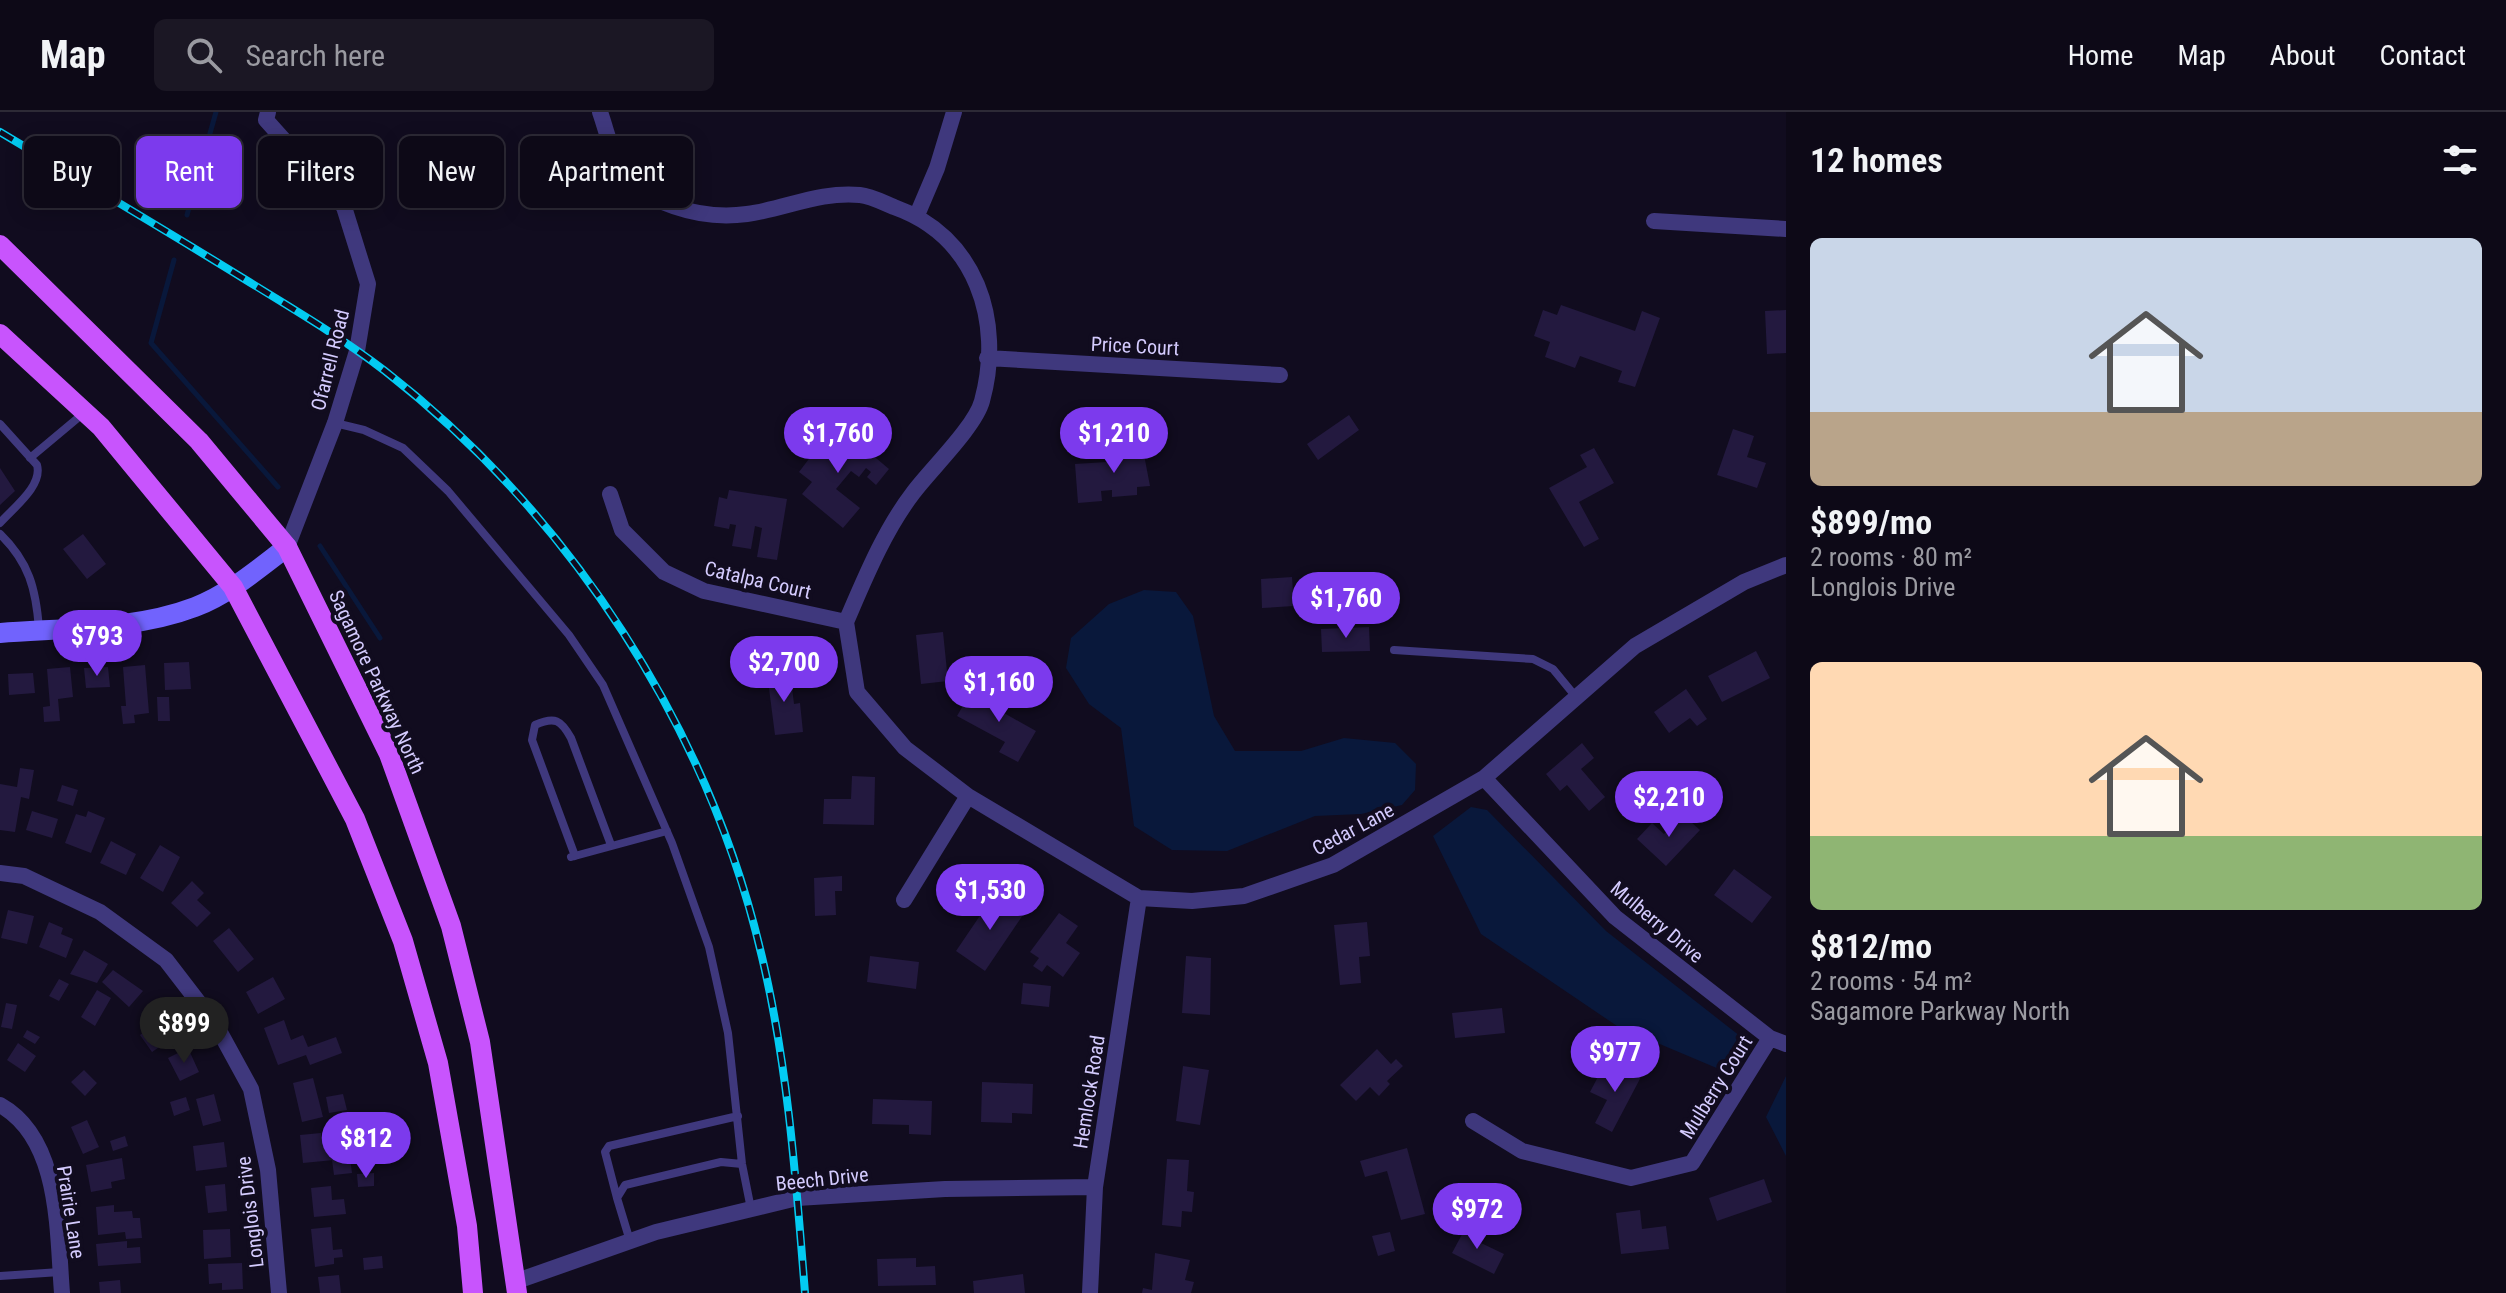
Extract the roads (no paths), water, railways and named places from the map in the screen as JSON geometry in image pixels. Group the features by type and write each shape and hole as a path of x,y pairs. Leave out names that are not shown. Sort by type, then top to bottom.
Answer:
{"main road":[{"name":"Sagamore Parkway North","path":"3,253 199,441 287,547 389,754 451,926 480,1042 517,1287"},
{"path":"0,334 101,427 233,587 355,819 403,941 438,1063 467,1226 473,1293"}],"street":[{"path":"600,112 619,164 636,186 665,203 704,214 746,214 812,198 861,195 917,215 955,248 975,275 988,321 982,404 912,494 870,566 846,622"},
{"path":"917,215 937,168 954,112"},
{"name":"Ofarrell Road","path":"264,115 344,207 368,284 357,351 335,423 287,547"},
{"path":"1654,221 1786,229"},
{"name":"Price Court","path":"987,358 1280,375"},
{"name":"Catalpa Court","path":"610,494 622,530 664,572 704,591 846,622"},
{"path":"0,633 155,619 195,607 233,587 287,547"},
{"name":"Cedar Lane","path":"846,622 857,692 905,748 968,796 1139,898 1192,901 1244,896 1333,865 1484,778 1635,646 1744,582 1786,565"},
{"name":"Mulberry Drive","path":"1484,778 1615,917 1778,1041"},
{"path":"904,900 968,796"},
{"name":"Longlois Drive","path":"0,873 24,876 100,912 166,960 216,1025 251,1089 268,1170 279,1293"},
{"name":"Hemlock Road","path":"1090,1293 1095,1187 1139,898"},
{"name":"Mulberry Court","path":"1473,1121 1522,1151 1631,1178 1692,1163 1778,1041"},
{"name":"Prairie Lane","path":"0,1105 34,1137 49,1177 62,1293"},
{"name":"Beech Drive","path":"517,1287 630,1241 797,1198 945,1189 1095,1187"}],"lane":[{"path":"30,458 85,412"},
{"path":"335,423 364,430 403,448 448,491 569,635 603,685 667,831 709,947 728,1033 742,1164 751,1209"},
{"path":"0,424 30,458 39,474 36,483 0,523"},
{"path":"0,534 22,556 30,574 36,594 39,630"},
{"path":"1394,650 1533,659 1553,669 1577,697"},
{"path":"611,845 571,738 563,723 555,718 547,719 531,730 532,740 573,857 667,831"},
{"path":"630,1241 605,1152 609,1146 738,1116"},
{"path":"617,1198 625,1185 721,1162 742,1164"},
{"path":"0,1276 60,1272"}],"water":[{"path":"1144,590 1176,592 1193,616 1214,716 1235,751 1301,751 1344,738 1395,743 1416,764 1415,790 1402,805 1361,814 1315,816 1227,851 1172,850 1134,826 1121,728 1089,704 1066,668 1071,638 1109,604"},
{"path":"1471,807 1487,810 1606,931 1745,1040 1739,1061 1719,1069 1617,1026 1481,934 1433,836"},
{"path":"1786,1076 1786,1156 1766,1117"}],"waterway":[{"path":"187,215 216,112"},
{"path":"174,260 151,343 278,487"},
{"path":"320,546 380,638"}],"railway":[{"path":"0,132 299,313 385,371 452,428 514,491 572,559 623,632 668,709 707,789 738,872 762,957 785,1082 805,1293"}]}
